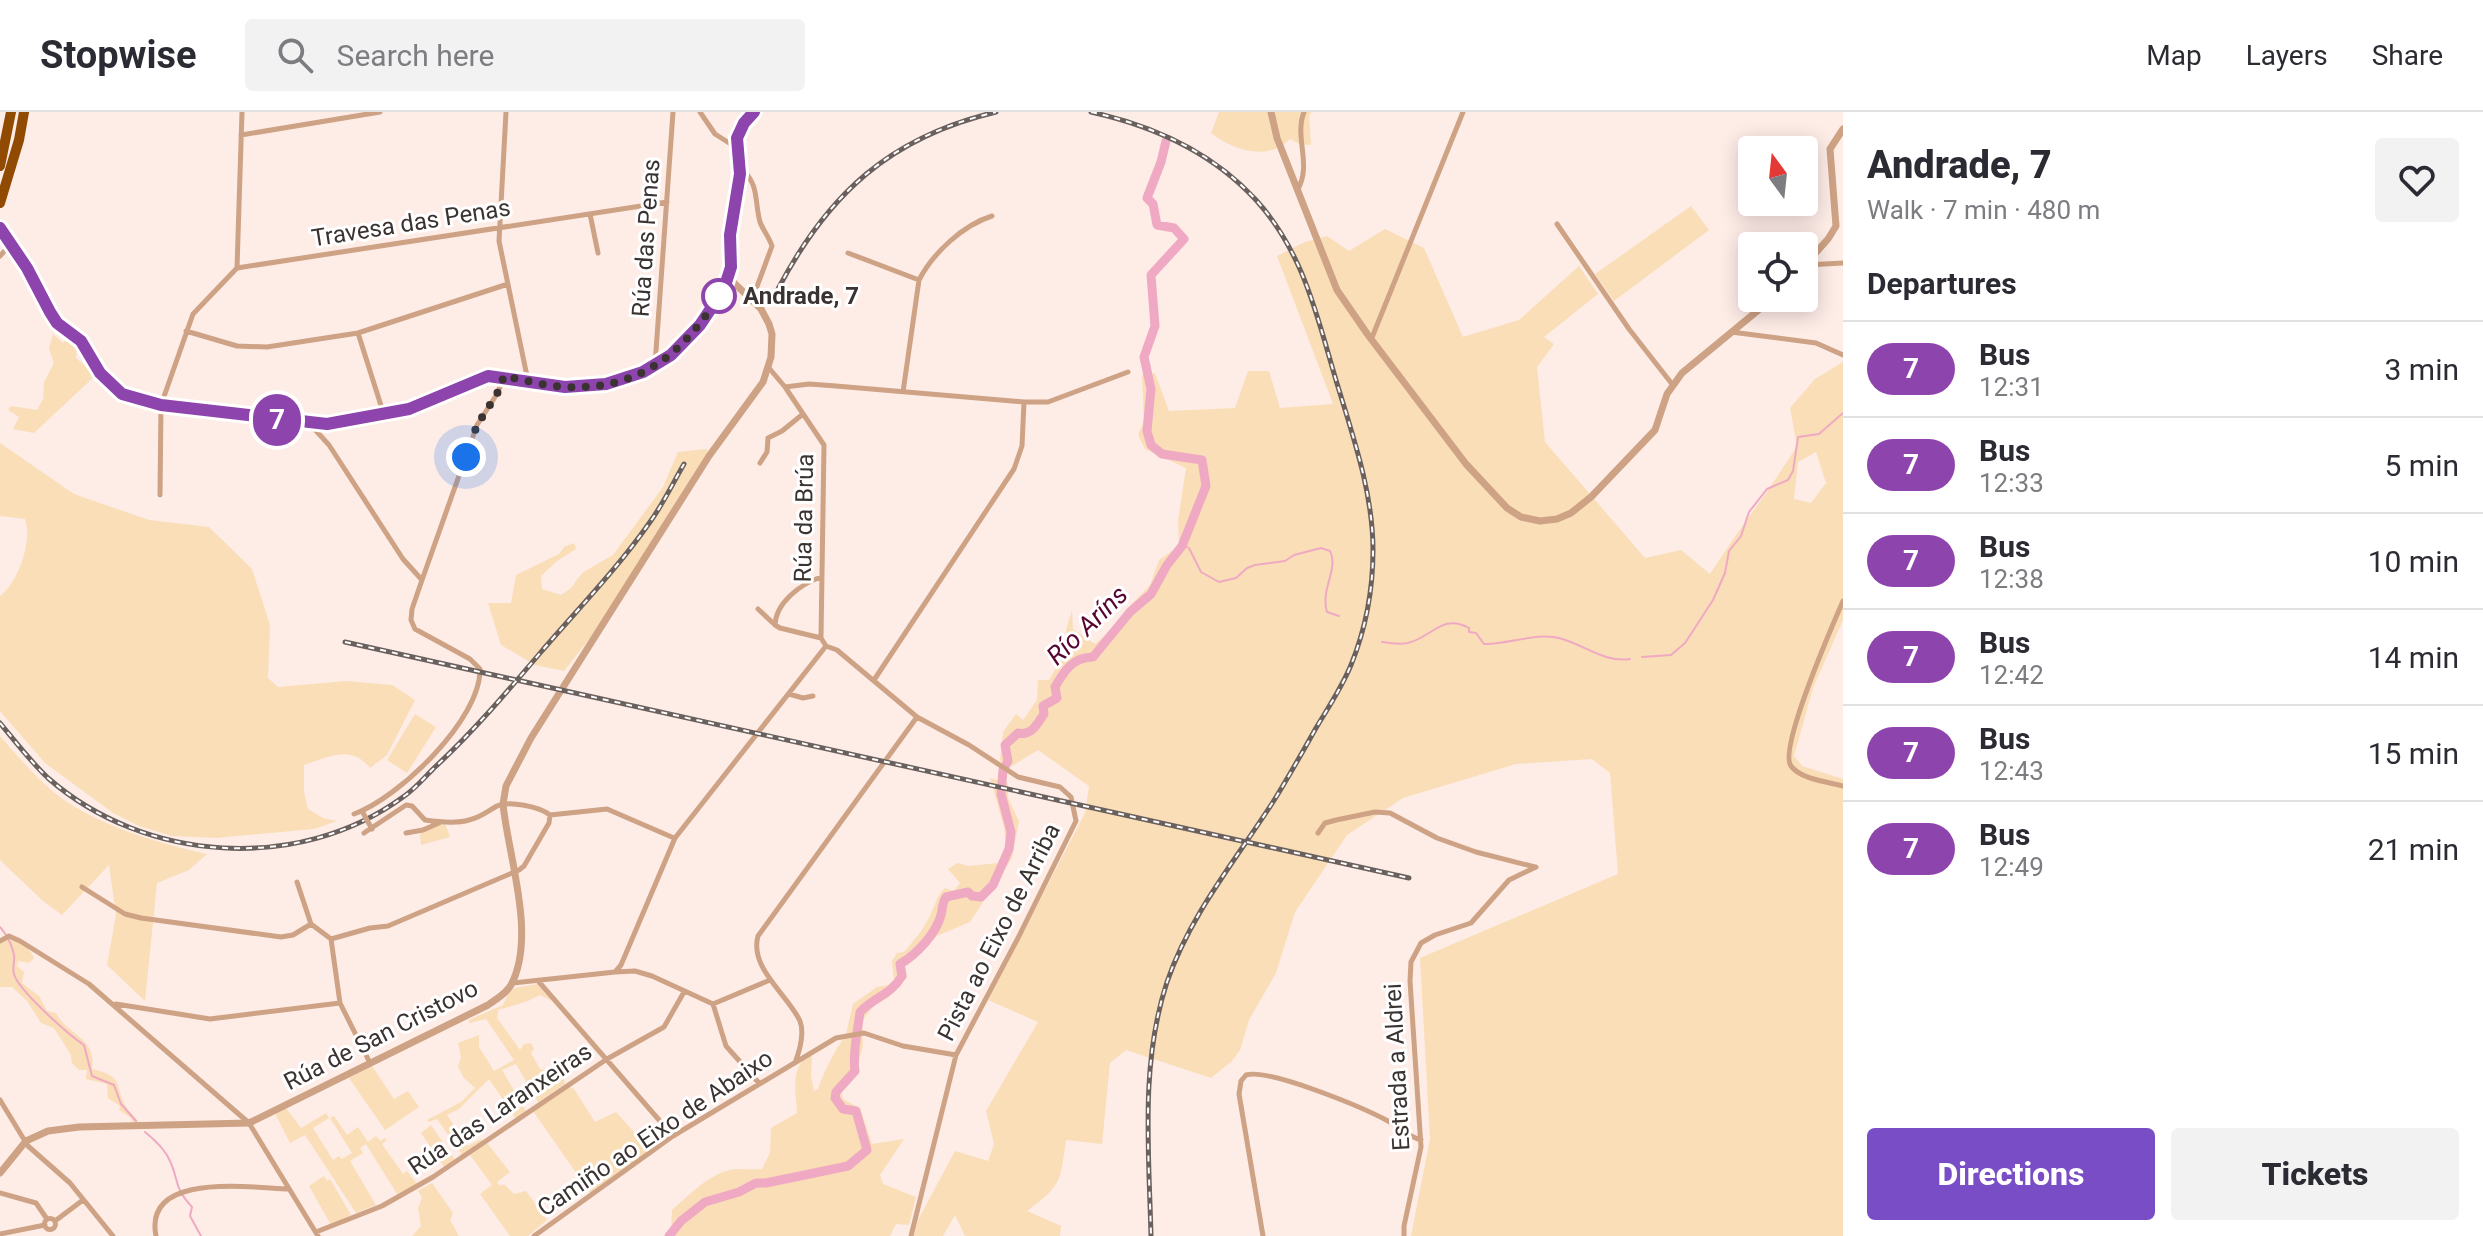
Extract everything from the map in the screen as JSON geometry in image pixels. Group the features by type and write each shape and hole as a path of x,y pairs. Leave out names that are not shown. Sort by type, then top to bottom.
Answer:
{"highway":[{"path":"0,166 11,112"},
{"path":"0,203 24,112"}],"street":[{"path":"160,495 161,405 186,331 193,314 237,268 242,112"},
{"path":"241,135 380,112"},
{"path":"506,112 499,241 528,381"},
{"name":"Rúa das Penas","path":"655,366 673,112"},
{"path":"700,112 715,134 737,148"},
{"path":"0,228 27,268 57,323 81,341 100,373 122,394 161,405 309,423 334,423 414,407 484,376 504,376 565,387 593,386 624,380 671,355 700,325 729,278 730,235 739,167 739,131 754,112"},
{"path":"1271,112 1277,138 1337,290 1456,451 1507,508 1521,517 1540,521 1557,519 1571,513 1591,497 1655,430 1672,384 1755,312"},
{"path":"1297,190 1304,172 1301,129 1304,112"},
{"path":"1371,340 1463,112"},
{"path":"1818,251 1836,226 1830,149 1843,129"},
{"path":"739,167 758,194 761,223 772,246 752,300"},
{"name":"Travesa das Penas","path":"237,268 667,202"},
{"path":"590,214 598,253"},
{"path":"903,392 919,280 933,260 969,226 992,216"},
{"path":"1557,224 1629,329 1672,384"},
{"path":"0,256 10,244"},
{"path":"848,253 919,280"},
{"path":"1818,265 1843,263"},
{"path":"729,278 761,309 772,334 769,368"},
{"path":"186,331 237,346 267,347 358,333 508,284"},
{"path":"1730,332 1816,343 1843,355"},
{"path":"358,333 384,415"},
{"name":"Rúa da Brúa","path":"769,368 819,435 825,452 821,638"},
{"name":"Rúa de San Cristovo","path":"26,1141 48,1131 79,1127 249,1123 488,1005 507,991 513,983 521,947 514,871 503,804 510,776 709,456 750,401 769,368"},
{"path":"785,387 809,384 1048,402 1128,372"},
{"path":"354,814 389,794 430,760 467,710 480,681 480,669 470,659 415,629 411,620 412,609 477,425 497,394 504,376"},
{"path":"874,680 1014,469 1022,446 1024,402"},
{"path":"760,463 767,452 768,438 803,414"},
{"path":"309,423 329,445 403,559 422,580"},
{"path":"775,625 783,603 805,584 821,577"},
{"path":"1843,601 1793,731 1787,756 1790,766 1799,773 1843,786"},
{"path":"758,609 775,625 821,638"},
{"name":"Pista ao Eixo de Arriba","path":"821,638 826,646 837,650 917,717 1018,777 1060,787 1071,797 1076,821 956,1055 911,1236"},
{"path":"615,972 621,965 675,838 826,646"},
{"path":"789,694 803,698 813,696"},
{"path":"795,1061 801,1040 801,1024 770,980 758,952 758,936 917,717"},
{"path":"364,833 406,805 412,806 425,820 440,822 468,821 503,804 529,805 550,815 607,809 675,838"},
{"path":"362,811 372,829"},
{"name":"Estrada a Aldrei","path":"1318,833 1325,823 1375,812 1390,813 1437,838 1476,852 1536,867 1509,880 1471,923 1430,937 1421,943 1413,955 1410,981 1421,1155 1404,1236"},
{"path":"331,939 388,926 524,866 549,823 550,815"},
{"path":"406,833 440,822"},
{"path":"297,882 311,924 331,939 340,1003 370,1063"},
{"path":"82,887 125,914 141,918 281,937 293,935 311,924"},
{"path":"4,938 48,957 113,1003 249,1123 317,1234"},
{"path":"513,983 635,971 713,1004 770,980"},
{"path":"539,981 673,1136"},
{"name":"Rúa das Laranxeiras","path":"317,1234 382,1206 433,1177 607,1059 664,1027 684,992"},
{"path":"113,1003 210,1019 340,1003"},
{"path":"713,1004 726,1046 759,1083"},
{"name":"Camiño ao Eixo de Abaixo","path":"534,1236 673,1136 795,1061 843,1036 859,1033 903,1046 956,1055"},
{"path":"1263,1236 1239,1094 1241,1081 1246,1075 1262,1073 1286,1080 1382,1118 1421,1140"},
{"path":"0,1100 28,1146 48,1161 113,1236"},
{"path":"0,1173 26,1141"},
{"path":"156,1236 156,1215 182,1190 211,1187 290,1189"},
{"path":"0,1193 36,1203 45,1212 50,1233"},
{"path":"0,1234 55,1221 83,1200"},
{"path":"50,1233 55,1221"}],"shaded area":[{"path":"1219,112 1312,112 1309,115 1311,145 1290,139 1281,146 1261,152 1240,148 1211,133"},
{"path":"1691,206 1709,230 1614,301 1595,274"},
{"path":"1385,229 1424,248 1463,337 1519,320 1579,266 1598,294 1544,337 1554,344 1537,367 1545,442 1645,558 1681,550 1710,574 1797,446 1790,408 1815,379 1843,362 1843,620 1813,688 1794,756 1802,766 1843,779 1843,1236 1411,1236 1430,1139 1420,958 1618,874 1610,773 1592,759 1516,764 1403,798 1347,835 1295,912 1276,973 1249,1020 1240,1050 1232,1061 1211,1078 1126,1050 1110,1063 1102,1144 1066,1140 1057,1182 1027,1211 1061,1226 1060,1236 965,1236 955,1215 943,1236 914,1236 918,1220 955,1151 988,1161 994,1144 986,1111 1038,1022 988,1000 1085,813 1089,786 1038,750 1012,766 1000,761 1003,732 1016,714 1023,720 1037,700 1038,680 1049,680 1060,661 1070,652 1066,630 1072,610 1073,629 1095,644 1150,585 1159,560 1179,546 1178,521 1186,468 1145,449 1138,435 1144,421 1142,375 1155,373 1169,411 1235,408 1248,371 1269,371 1280,408 1333,404 1277,256 1305,242 1327,236 1349,251","holes":["1816,452 1826,483 1811,503 1794,499 1798,462"]},
{"path":"53,334 63,343 67,339 77,347 76,358 96,375 34,433 13,429 19,417 8,410 11,406 37,410 43,399 44,382 54,363 49,349"},
{"path":"0,443 74,494 149,520 209,527 252,569 270,625 268,678 278,687 346,681 392,685 415,700 387,755 370,768 355,756 347,754 304,765 304,792 308,809 323,818 337,821 314,829 216,838 172,836 139,826 113,813 45,763 0,711 0,596 18,572 25,550 27,528 25,519 0,516"},
{"path":"708,451 594,633 564,671 535,665 501,645 488,603 511,603 516,575 574,543 576,549 541,576 542,589 561,595 571,588 582,573 613,555 663,487 678,452"},
{"path":"415,714 436,727 407,773 387,760"},
{"path":"0,736 49,788 83,812 134,834 207,854 189,870 157,883 145,1001 107,965 116,915 109,865 62,915 0,860"},
{"path":"990,778 1008,783 1008,798 1019,821 1012,858 970,922 937,936 905,964 907,977 888,998 876,1003 862,1021 863,1045 857,1071 841,1090 843,1099 860,1108 872,1144 904,1139 880,1175 883,1184 916,1197 909,1225 896,1224 890,1236 671,1236 672,1210 702,1184 728,1170 762,1169 770,1153 771,1128 797,1113 795,1082 798,1068 807,1055 812,1055 811,1076 814,1091 818,1089 845,1038 853,1004 877,987 894,980 892,961 897,953 904,952 920,933 942,891 945,888 954,891 960,883 948,869 957,863 969,866 998,863 1006,844"},
{"path":"445,823 450,837 421,845 420,833"},
{"path":"9,937 27,948 34,958 29,963 18,961 17,966 24,972 22,983 39,996 47,1011 56,1013 86,1043 92,1058 92,1069 115,1079 123,1101 139,1123 132,1122 119,1110 120,1106 108,1098 107,1084 86,1079 87,1070 79,1070 72,1063 71,1055 54,1028 41,1023 27,1001 12,987 0,987 0,943"},
{"path":"537,984 552,1001 540,995 498,1010 497,1018 520,1050 524,1044 531,1043 534,1049 531,1053 540,1069 553,1074 563,1071 565,1084 538,1102 516,1064 502,1070 526,1111 516,1119 489,1079 459,1109 447,1115 468,1146 481,1139 483,1141 460,1157 461,1153 437,1119 427,1120 461,1102 475,1088 458,1067 461,1057 458,1043 479,1035 479,1047 494,1071 514,1060 486,1019 469,1023 469,1020 503,1005 509,992 515,988"},
{"path":"372,1066 394,1099 408,1091 419,1107 385,1130 349,1078"},
{"path":"569,1086 595,1122 616,1112 653,1149 590,1193 533,1111"},
{"path":"286,1108 301,1128 326,1113 329,1118 313,1128 333,1160 352,1153 330,1118 334,1116 347,1135 358,1127 368,1142 376,1136 380,1141 385,1138 387,1140 382,1144 403,1174 407,1171 417,1184 397,1194 366,1144 360,1148 363,1153 350,1161 376,1205 356,1213 305,1135 290,1143 275,1113"},
{"path":"431,1125 455,1160 444,1167 421,1133"},
{"path":"487,1143 510,1172 497,1182 500,1186 504,1184 514,1194 526,1191 547,1220 528,1236 510,1236 480,1194 492,1185 470,1155"},
{"path":"324,1176 327,1181 330,1179 351,1215 331,1225 309,1186"},
{"path":"432,1183 453,1213 450,1220 459,1236 412,1236 421,1226 418,1208 422,1198 418,1191"}],"waterway":[{"name":"Río Aríns","path":"669,1236 681,1221 705,1202 739,1192 756,1183 848,1166 867,1150 856,1111 843,1109 835,1098 836,1092 855,1071 860,1012 897,983 902,976 900,964 919,950 930,936 946,897 968,892 981,897 993,885 1009,849 1011,832 1001,794 1003,770 1008,761 1005,745 1018,733 1027,733 1034,728 1044,714 1043,706 1057,698 1055,687 1066,670 1080,659 1093,657 1130,612 1151,594 1182,546 1206,486 1202,460 1162,454 1151,445 1147,431 1151,389 1144,357 1155,326 1151,275 1184,239 1174,228 1157,225 1153,204 1147,198 1166,141"},
{"path":"1642,657 1671,655 1685,643 1713,600 1725,573 1729,551 1741,536 1749,512 1767,489 1788,480 1793,471 1798,437 1819,434 1843,413"},
{"name":"Río Aríns","path":"1182,546 1187,547"},
{"path":"1189,548 1201,572 1219,582 1236,578 1255,565 1285,561 1294,555 1321,548 1330,551 1332,565 1325,604 1327,612 1339,616"},
{"path":"1382,642 1408,643 1452,623 1469,628 1469,632 1476,633 1484,644 1551,637 1611,658 1630,659"},
{"path":"0,927 13,951 13,972 18,981 45,1012 84,1045 92,1076 114,1085 121,1104 136,1121"},
{"path":"145,1132 168,1157 179,1189 192,1207 190,1216 201,1236"}],"railway":[{"path":"778,289 818,225 866,174 924,137 996,112"},
{"path":"1091,112 1137,125 1181,143 1239,183 1273,221 1299,266 1317,315 1362,469 1372,530 1373,565 1368,609 1347,673 1279,793 1201,911 1167,982 1158,1013 1150,1076 1151,1236"},
{"path":"0,723 48,778 87,806 130,828 176,841 223,848 271,847 317,838 362,821 412,790 489,712 625,556 655,515 684,464"},
{"path":"345,642 1409,878"}],"bus line":[{"name":"7","path":"0,228 27,268 57,323 81,341 100,373 122,394 161,405 327,424 409,409 488,376 565,387 606,384 643,372 671,355 700,325 724,289 730,275 730,235 740,174 737,138 754,112"}],"place":[{"name":"Andrade, 7","path":"719,296"}],"route":[{"path":"466,457 477,425 497,394 504,376 565,387 624,380 661,363 677,351 700,325 719,296"}]}
